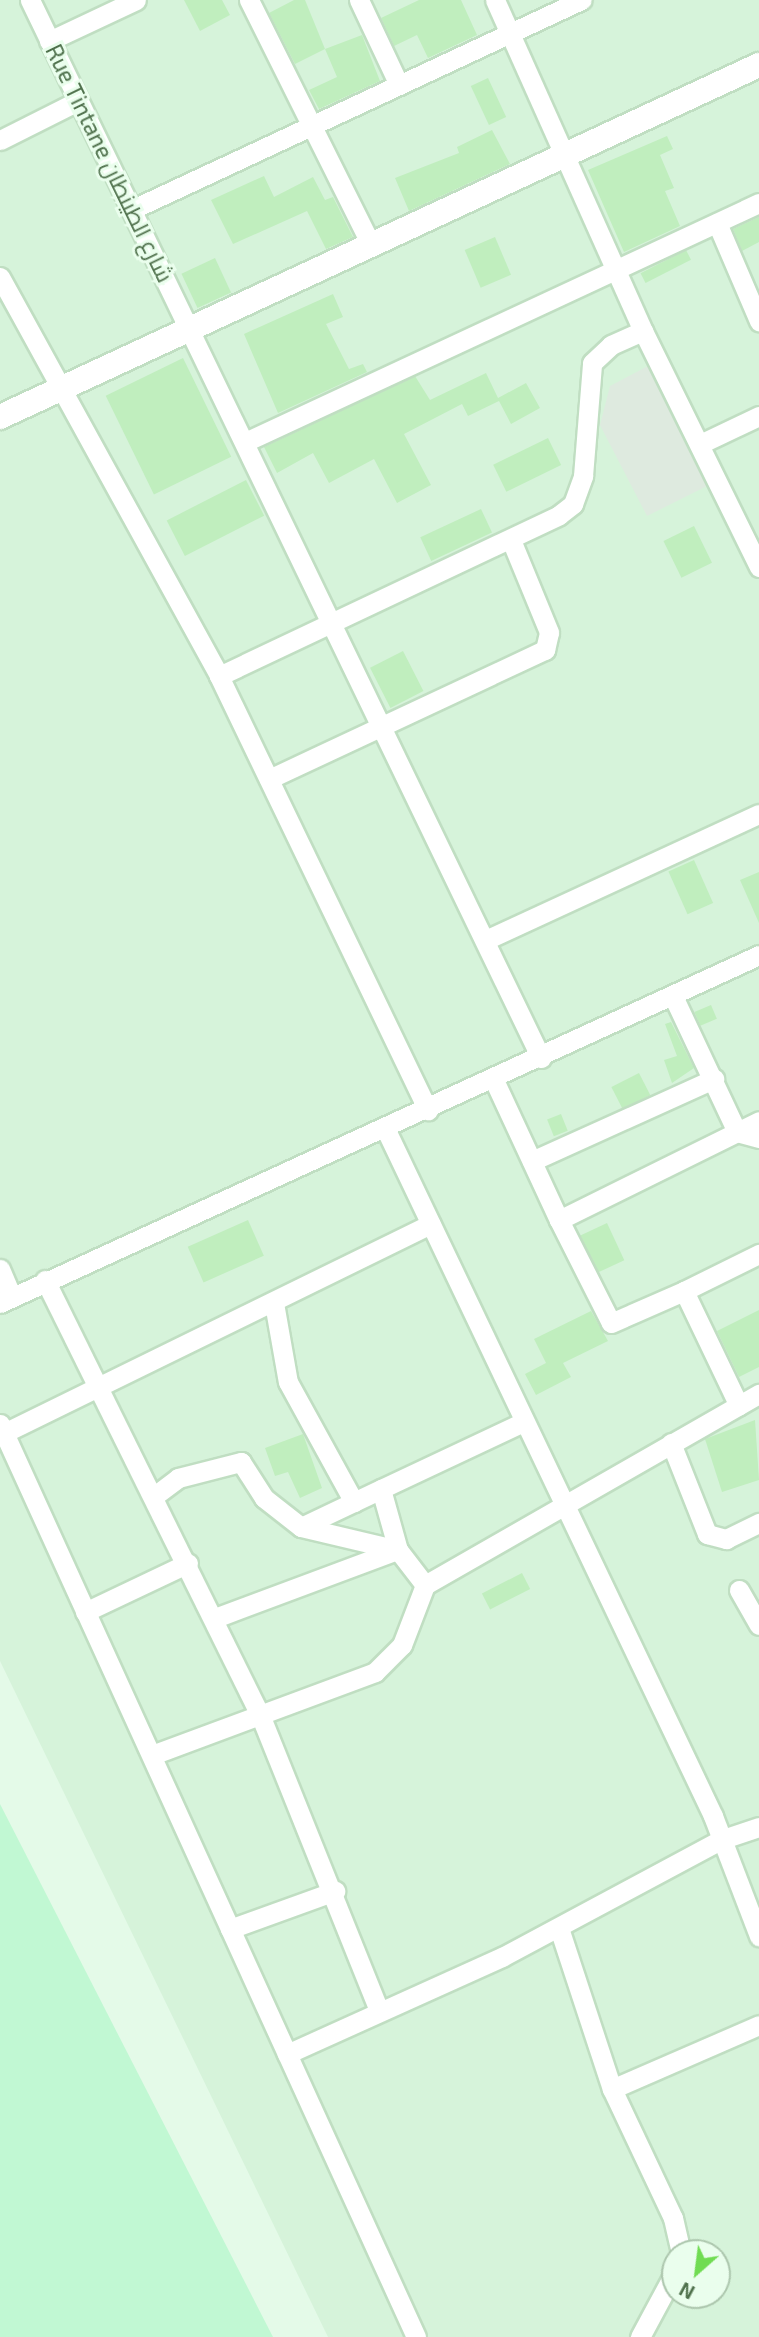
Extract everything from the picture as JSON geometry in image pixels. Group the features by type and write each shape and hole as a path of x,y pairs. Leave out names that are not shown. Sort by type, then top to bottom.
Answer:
{"street":[{"name":"Rue Tintane شارع الطينطان","path":"30,0 190,327 379,725 488,939 541,1058"},
{"path":"49,41 136,0"},
{"path":"249,0 370,243"},
{"path":"359,0 399,85"},
{"path":"495,0 643,331 700,444 753,537 759,567"},
{"path":"133,209 582,0"},
{"path":"0,417 370,243 759,65"},
{"path":"0,140 78,101"},
{"path":"245,442 618,273 759,203"},
{"path":"717,223 759,321"},
{"path":"0,277 58,391 219,676 428,1110"},
{"path":"219,676 511,540 573,504 589,439 592,363 611,345 643,331"},
{"path":"700,444 759,416"},
{"path":"269,779 379,725 545,650 549,632 511,540"},
{"path":"488,939 759,814"},
{"path":"0,1269 6,1299 386,1130 759,956"},
{"path":"673,996 737,1132"},
{"path":"531,1161 713,1079"},
{"path":"494,1080 611,1324 759,1254"},
{"path":"559,1220 759,1121"},
{"path":"386,1130 521,1423 566,1508 720,1840 759,1936"},
{"path":"737,1132 759,1138"},
{"path":"416,2337 2,1428 96,1388 431,1224"},
{"path":"45,1280 96,1388 188,1563 261,1717 335,1891 379,2011"},
{"path":"684,1291 739,1406"},
{"path":"274,1303 288,1382 354,1502"},
{"path":"152,1755 261,1717 392,1661 425,1584 566,1508 671,1443 759,1394"},
{"path":"301,1527 521,1423"},
{"path":"671,1443 707,1534 726,1539 759,1523"},
{"path":"153,1497 178,1478 242,1462 264,1497 301,1527 398,1550"},
{"path":"382,1489 398,1550 425,1584"},
{"path":"215,1618 398,1550"},
{"path":"85,1612 188,1563"},
{"path":"739,1590 757,1616"},
{"path":"287,2054 559,1928 720,1840 759,1827"},
{"path":"230,1929 335,1891"},
{"path":"559,1928 612,2089 673,2218 678,2239"},
{"path":"612,2089 759,2025"},
{"path":"640,2337 661,2298"}],"shaded area":[{"path":"0,0 759,0 759,2337 328,2337 0,1661"},
{"path":"648,366 707,486 647,516 600,425 610,386"}],"sand":[{"path":"0,1804 273,2337 0,2337"}],"building":[{"path":"184,0 222,0 230,15 200,31"},
{"path":"294,0 305,0 325,49 295,64 269,13"},
{"path":"419,0 461,0 477,35 428,58 417,35 394,46 381,18"},
{"path":"362,35 380,81 319,109 309,90 337,77 325,49"},
{"path":"488,78 506,117 489,125 471,86"},
{"path":"492,130 510,164 409,211 395,178 459,153 457,147"},
{"path":"667,136 673,149 660,155 674,188 665,191 680,226 624,252 588,170"},
{"path":"264,176 274,197 313,177 325,200 333,197 353,237 326,249 307,211 233,244 211,200"},
{"path":"759,217 759,242 742,251 733,229"},
{"path":"495,237 511,275 481,288 465,250"},
{"path":"686,250 691,260 646,283 641,273"},
{"path":"215,258 231,292 198,308 181,274"},
{"path":"333,294 343,317 326,324 349,369 363,364 367,372 278,413 244,334"},
{"path":"183,358 231,457 154,495 106,396"},
{"path":"486,373 498,398 526,383 540,408 511,424 499,401 468,416 462,404 404,434 431,485 397,503 374,459 329,483 313,453 277,473 264,447 415,376 430,400"},
{"path":"548,438 561,465 506,492 493,465"},
{"path":"246,480 264,516 185,556 167,520"},
{"path":"481,509 492,533 431,561 420,537"},
{"path":"694,526 712,563 681,578 663,541"},
{"path":"403,651 423,691 390,708 370,668"},
{"path":"694,860 713,903 688,914 668,871"},
{"path":"759,872 759,923 740,880"},
{"path":"711,1005 717,1019 700,1026 694,1012"},
{"path":"671,1022 694,1068 672,1083 664,1060 677,1056 665,1024"},
{"path":"639,1073 650,1095 623,1109 611,1087"},
{"path":"561,1114 568,1131 554,1136 547,1120"},
{"path":"248,1220 264,1256 204,1282 188,1247"},
{"path":"607,1223 624,1260 597,1273 580,1236"},
{"path":"759,1310 759,1367 739,1377 717,1331"},
{"path":"591,1311 608,1341 563,1363 571,1377 536,1395 525,1374 546,1363 534,1339"},
{"path":"755,1420 759,1480 722,1492 705,1439"},
{"path":"303,1434 322,1488 300,1498 288,1472 275,1476 265,1448"},
{"path":"522,1573 530,1589 490,1609 482,1593"}]}
